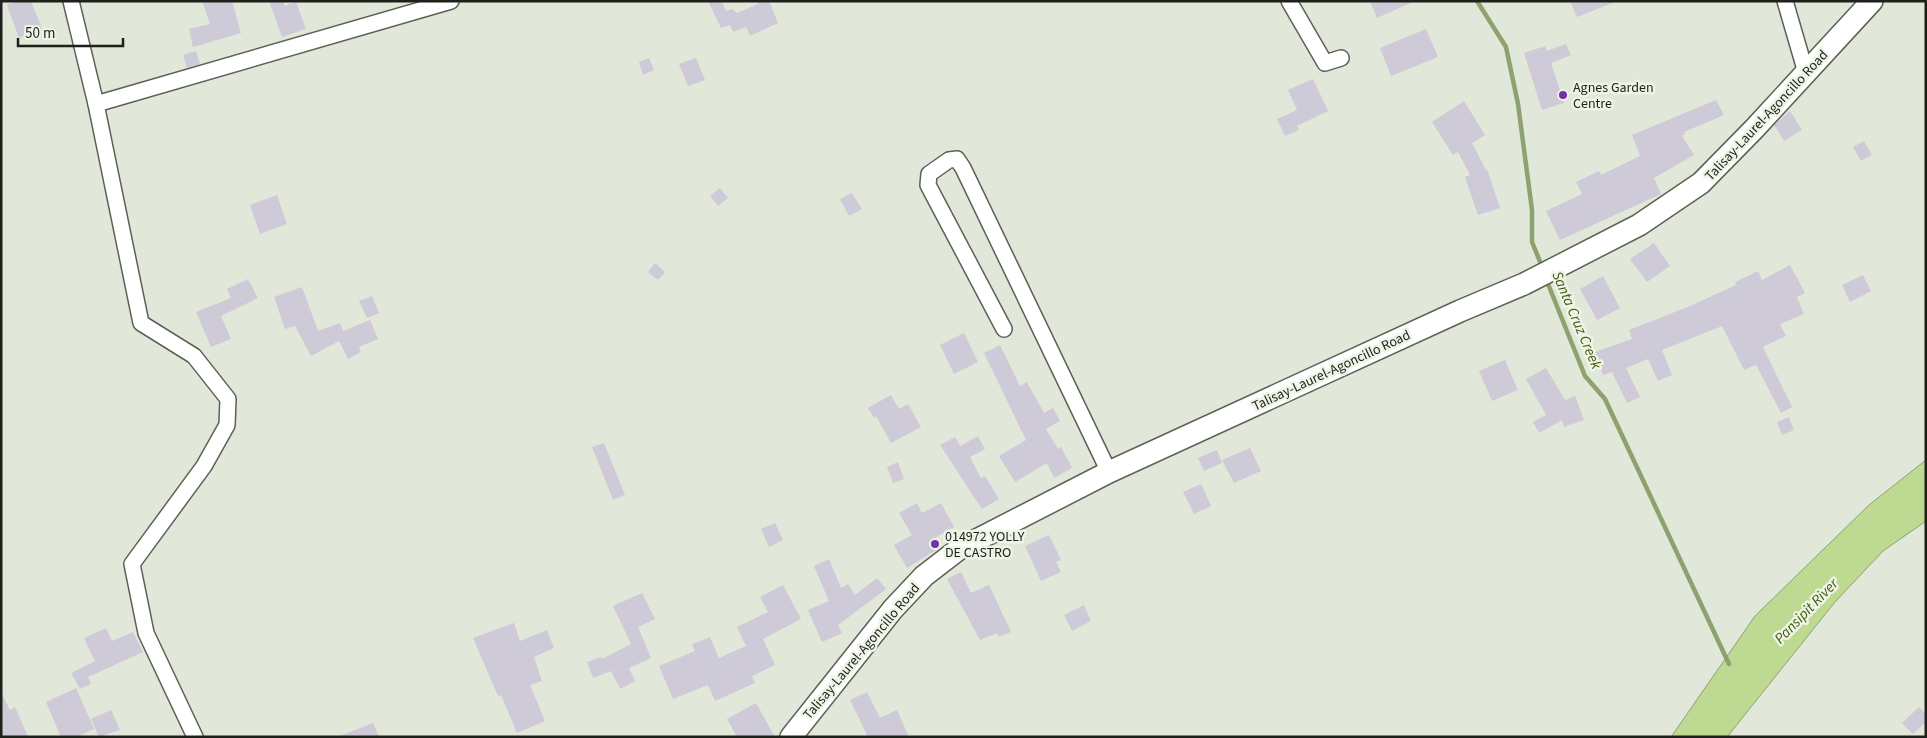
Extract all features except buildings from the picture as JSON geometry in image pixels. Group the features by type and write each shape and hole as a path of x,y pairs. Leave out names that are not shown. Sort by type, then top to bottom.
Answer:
{"main road":[{"name":"Talisay-Laurel-Agoncillo Road","path":"791,737 893,609 924,576 959,549 1109,472 1460,311 1524,284 1638,225 1701,183 1872,1"}],"street":[{"path":"71,1 96,104 141,322 194,356 228,399 227,425 204,466 132,564 146,633 195,737"},
{"path":"96,104 451,1"},
{"path":"1289,1 1325,63 1341,58"},
{"path":"1785,1 1806,73"},
{"path":"1004,328 928,185 929,174 949,160 957,159 963,168 1109,472"}],"water":[{"name":"Pansipit River","path":"1926,460 1926,521 1883,551 1835,602 1727,737 1671,737 1755,616 1869,505"}],"waterway":[{"name":"Santa Cruz Creek","path":"1477,1 1506,47 1518,104 1532,210 1532,242 1543,269"},
{"name":"Santa Cruz Creek","path":"1546,279 1585,376 1605,399 1729,664"}],"place":[{"name":"Agnes Garden Centre","path":"1563,95"},
{"name":"014972 YOLLY DE CASTRO","path":"935,544"}]}
